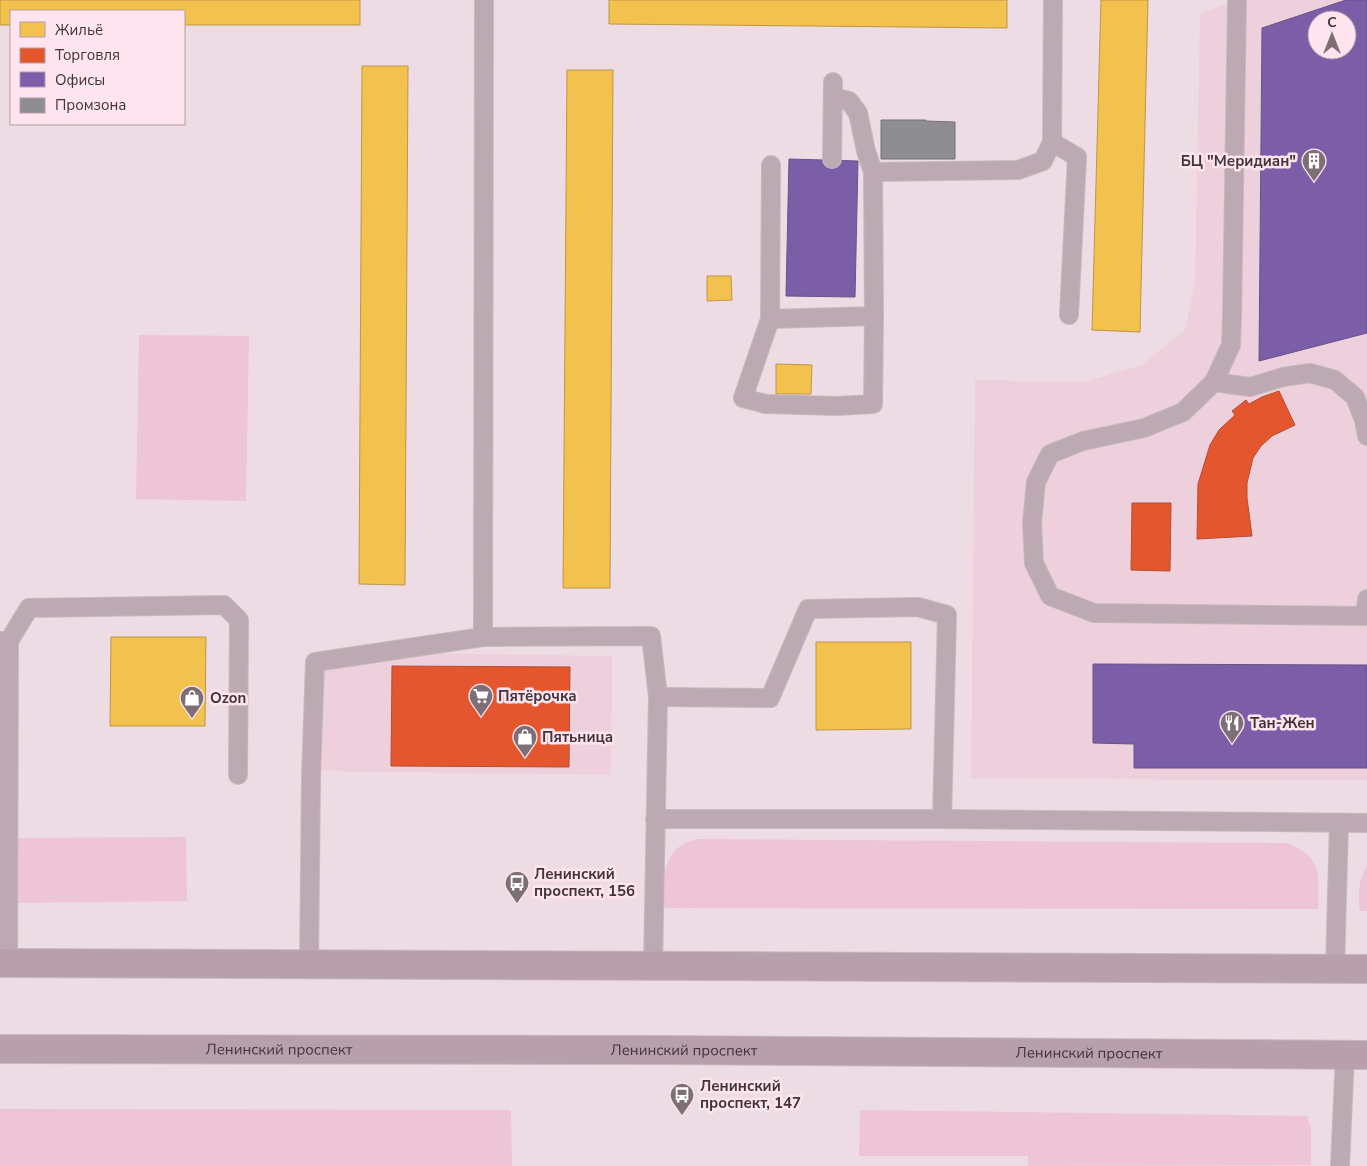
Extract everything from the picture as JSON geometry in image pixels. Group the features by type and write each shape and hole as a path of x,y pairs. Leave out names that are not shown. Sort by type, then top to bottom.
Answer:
{"main road":[{"path":"4,963 1367,969"},
{"name":"Ленинский проспект","path":"0,1049 664,1050 1356,1055"}],"lane":[{"path":"483,637 484,0"},
{"path":"873,172 1018,170 1043,161 1052,142 1053,0"},
{"path":"1237,0 1231,345 1214,382 1184,412 1144,428 1083,441 1050,454 1036,482 1032,523 1034,563 1050,596 1094,613 1365,616 1367,599"},
{"path":"771,165 770,319 744,398 766,404 837,406 873,404 873,172 866,151 858,113 849,101 833,90 832,160"},
{"path":"1052,142 1078,157 1069,315"},
{"path":"770,319 874,316"},
{"path":"1214,382 1250,387 1283,377 1310,372 1335,380 1355,397 1364,420 1367,436"},
{"path":"4,963 4,641 29,608 224,605 239,620 238,775"},
{"path":"658,697 770,698 808,609 918,607 947,614 942,818"},
{"path":"309,964 311,778 315,662 483,637 650,636 658,697 653,966"},
{"path":"655,819 942,818 1367,823"},
{"path":"1336,969 1339,823"},
{"path":"1340,1166 1356,1055"}],"shaded area":[{"path":"1238,0 1367,0 1367,780 971,779 975,380 1084,382 1142,365 1185,330 1195,283 1200,13"},
{"path":"139,335 249,336 246,501 136,499"},
{"path":"319,652 612,656 611,775 317,771"},
{"path":"186,837 187,901 17,903 16,838"},
{"path":"697,839 1288,843 1308,855 1313,862 1319,887 1318,909 665,908 663,890 666,867 676,849"},
{"path":"1367,866 1367,911 1360,911 1359,887"},
{"path":"0,1109 511,1110 512,1166 0,1166"},
{"path":"860,1110 1307,1116 1311,1130 1311,1165 1028,1166 1028,1156 859,1156"}],"building: Жильё":[{"path":"0,0 360,0 360,25 185,25 185,10 10,10 10,25 0,25"},
{"path":"609,0 1007,0 1007,28 609,24"},
{"path":"1101,0 1148,0 1140,332 1092,330"},
{"path":"362,66 408,66 405,585 359,584"},
{"path":"567,70 613,70 610,588 563,588"},
{"path":"707,276 731,276 732,300 707,301"},
{"path":"776,364 812,365 811,394 776,394"},
{"path":"111,637 206,637 205,726 110,726"},
{"path":"816,642 911,642 911,729 816,730"}],"building: Торговля":[{"path":"1279,391 1295,425 1272,436 1261,446 1253,458 1247,483 1252,536 1197,539 1198,484 1210,445 1219,430 1235,415 1232,411 1246,400 1249,404"},
{"path":"1132,503 1171,503 1170,571 1131,570"},
{"name":"Пятёрочка","path":"392,666 570,667 569,767 391,766"}],"building: Офисы":[{"name":"БЦ \"Меридиан\"","path":"1346,0 1367,0 1367,333 1259,361 1262,28 1307,13 1307,60 1357,60 1357,10 1316,10"},
{"path":"789,159 858,161 855,297 786,296"},
{"path":"1093,664 1367,665 1367,768 1134,768 1134,744 1093,743"}],"building: Промзона":[{"path":"881,120 955,122 955,159 881,159"}],"place":[{"name":"БЦ \"Меридиан\"","path":"1314,182"},
{"name":"Пятёрочка","path":"481,717"},
{"name":"Ozon","path":"192,719"},
{"name":"Тан-Жен","path":"1232,744"},
{"name":"Пятьница","path":"525,758"},
{"name":"Ленинский проспект, 156","path":"517,904"},
{"name":"Ленинский проспект, 147","path":"682,1116"}]}
